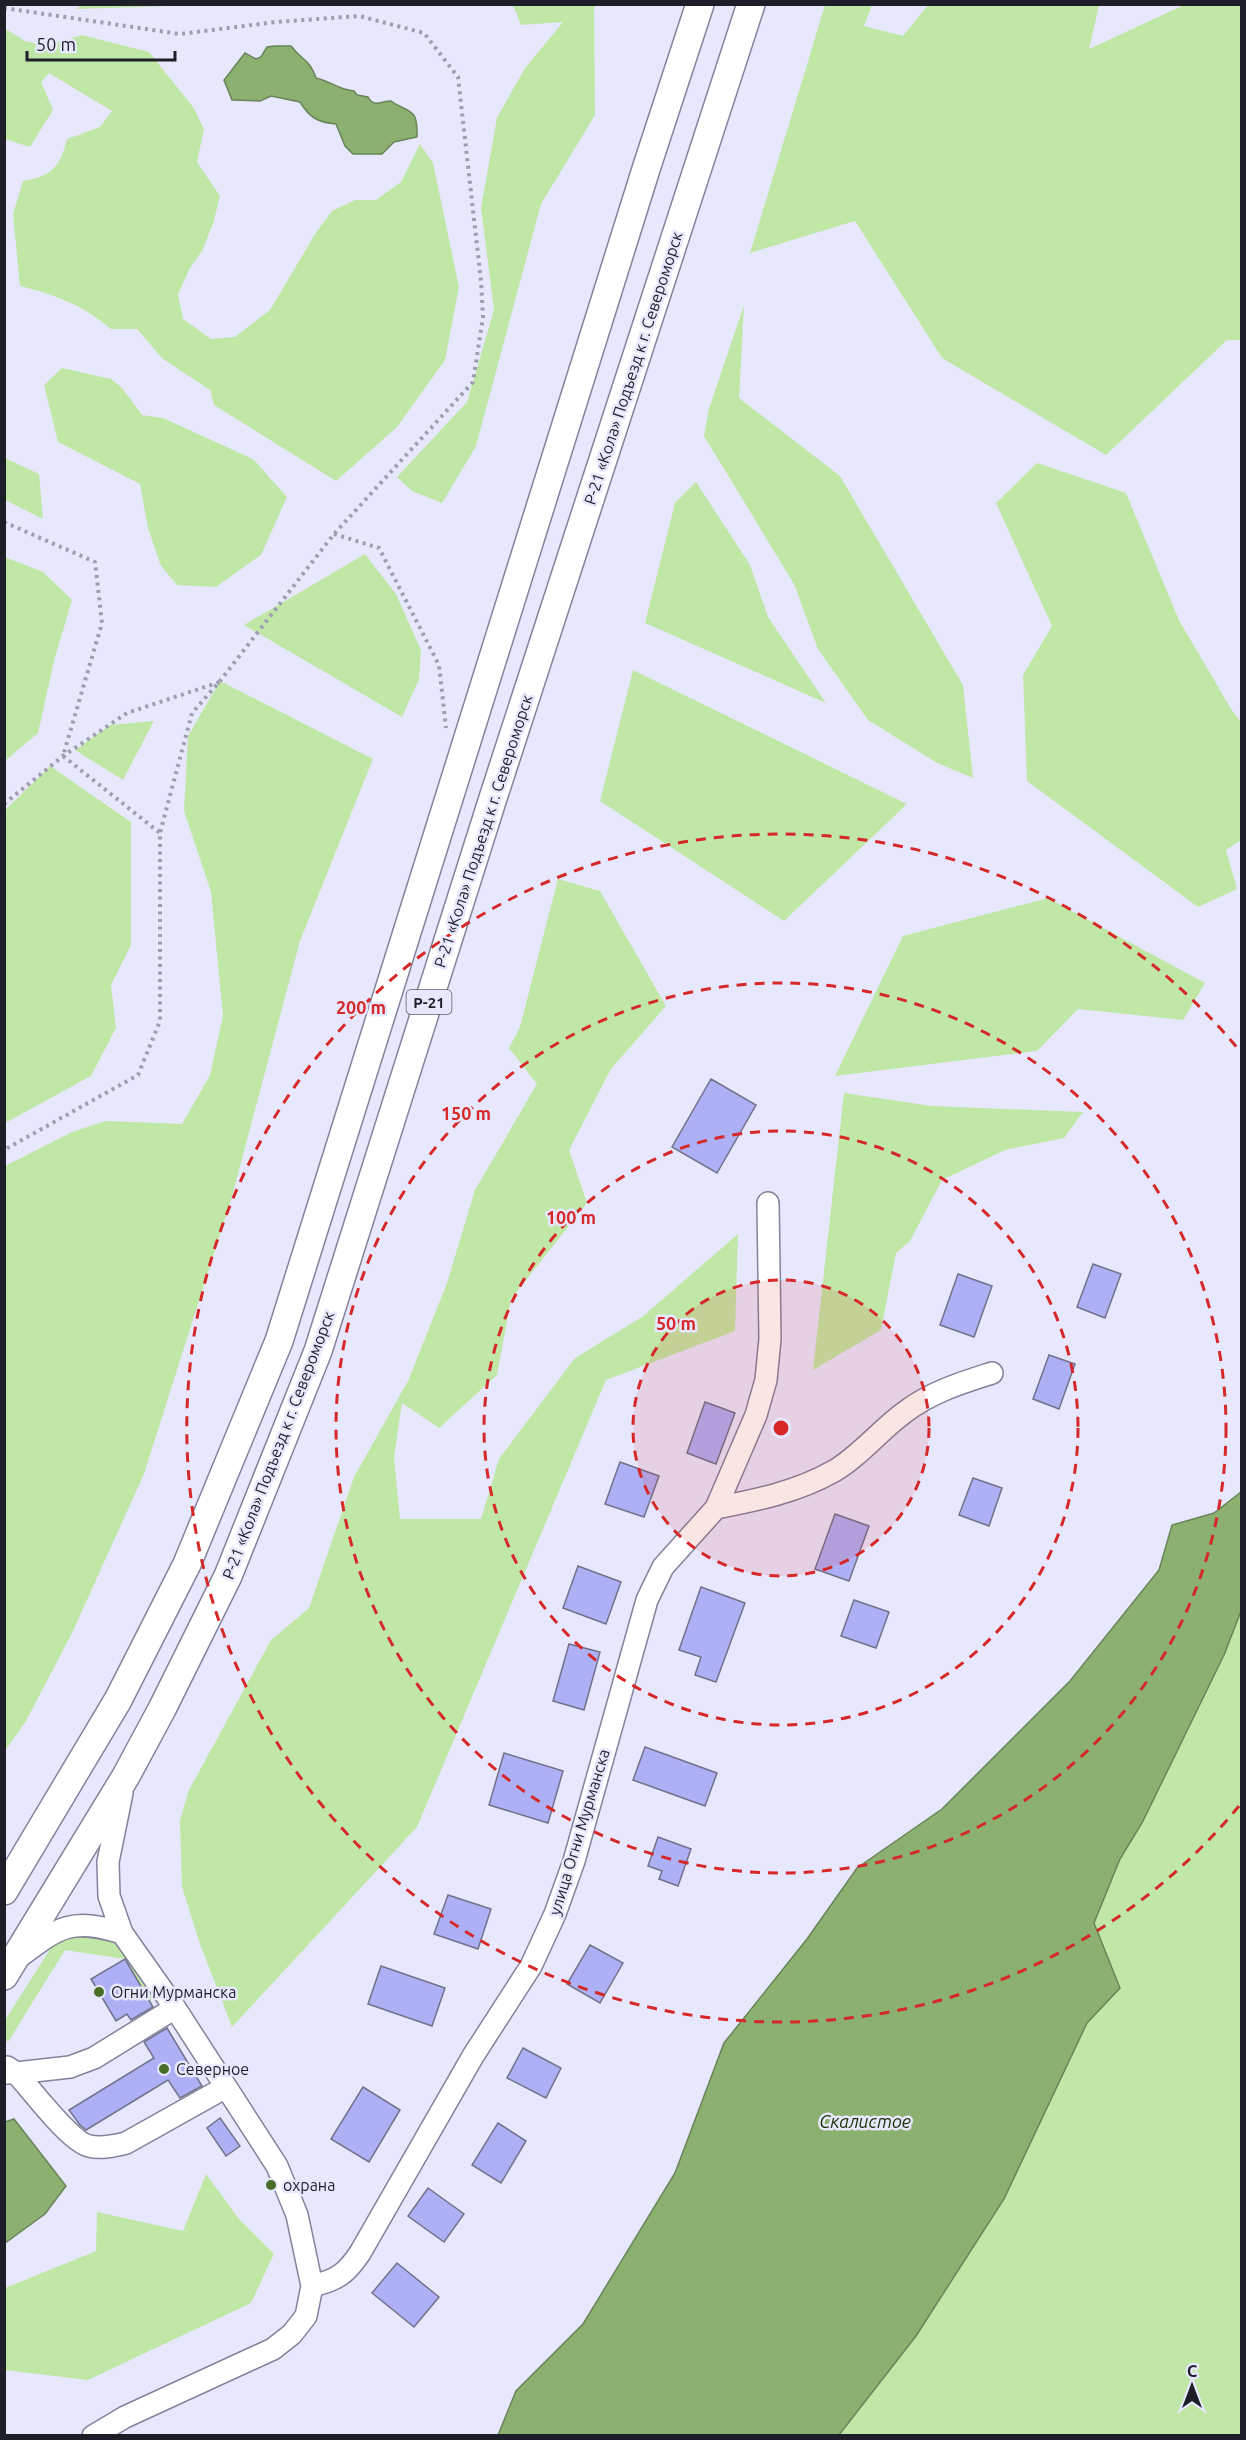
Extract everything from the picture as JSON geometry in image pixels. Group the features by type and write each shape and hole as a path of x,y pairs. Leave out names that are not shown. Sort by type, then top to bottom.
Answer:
{"main road":[{"name":"Р-21","path":"4,1891 118,1700 187,1564 279,1341 700,4"},
{"name":"Р-21 «Кола» Подъезд к г. Североморск","path":"9,1968 126,1776 228,1576 318,1352 497,786 751,4"}],"street":[{"name":"улица Огни Мурманска","path":"312,2286 330,2281 348,2270 360,2253 463,2074 531,1966 555,1914 574,1862 647,1600 663,1567 716,1508 756,1415 766,1380 770,1338 768,1203"},
{"path":"716,1508 776,1496 809,1484 836,1470 904,1412 929,1396 992,1373"},
{"path":"93,2436 124,2417 273,2349 292,2334 306,2316 312,2286 297,2216 278,2166 175,2008 122,1933 109,1896 108,1862 126,1776"},
{"path":"9,1968 50,1933 74,1925 97,1925 122,1933"},
{"path":"8,2070 69,2067 94,2058 175,2008"},
{"path":"8,2070 74,2138 88,2146 108,2147 126,2143 226,2087"}],"path":[{"path":"4,8 180,34 276,22 359,16 423,33 458,77 483,317 473,382 334,534 220,681 192,713 160,833 160,1021 138,1075 4,1150"},
{"path":"4,522 95,562 102,623 63,756"},
{"path":"334,534 379,548 438,665 446,736"},
{"path":"4,804 63,756 127,713 220,681"},
{"path":"63,756 160,833"}],"shaded area":[{"path":"83,4 202,5 75,9"},
{"path":"513,5 596,5 594,8 595,115 541,204 476,446 442,503 412,491 397,477 467,402 494,310 481,208 497,118 525,68 563,22 521,25"},
{"path":"825,5 872,5 864,26 903,36 928,5 1099,5 1089,49 1184,5 1241,5 1241,340 1227,340 1106,455 942,358 855,221 750,253"},
{"path":"4,28 25,41 45,46 82,35 149,52 193,107 204,129 197,162 220,196 213,224 202,251 190,268 178,294 183,319 211,339 235,337 270,310 315,234 332,211 355,200 376,200 401,182 420,144 433,163 459,287 445,360 397,427 336,481 214,405 210,390 163,359 137,329 111,329 90,313 68,302 20,286 13,214 23,181 48,173 58,163 67,139 100,127 112,111 49,73 41,82 53,110 30,147 5,139"},
{"path":"744,305 739,398 840,476 963,685 973,778 937,763 868,720 818,649 794,584 704,436 709,409"},
{"path":"62,368 111,379 122,388 142,415 163,418 253,459 287,497 261,555 216,587 177,585 161,566 148,528 140,484 58,442 44,385"},
{"path":"5,458 39,474 43,519 5,500"},
{"path":"1037,463 1126,493 1179,620 1241,722 1241,840 1226,850 1237,889 1198,907 1027,781 1023,675 1052,626 996,503"},
{"path":"696,482 750,565 768,617 826,703 645,623 675,503"},
{"path":"365,554 396,594 421,650 419,679 402,717 244,625"},
{"path":"5,557 43,572 72,600 54,661 38,733 5,761"},
{"path":"633,670 907,804 784,921 600,801"},
{"path":"220,681 373,759 300,941 231,1200 144,1474 72,1633 26,1721 5,1751 5,1166 72,1132 106,1121 182,1124 210,1075 223,1016 211,892 184,811 188,736"},
{"path":"154,721 123,780 75,750 110,725"},
{"path":"50,766 131,822 131,945 111,985 116,1028 91,1076 5,1123 5,810"},
{"path":"558,879 600,891 666,1006 611,1069 569,1150 587,1203 511,1299 497,1375 439,1428 402,1403 394,1457 400,1519 481,1519 499,1459 575,1358 642,1317 738,1234 735,1331 606,1380 417,1827 232,2027 200,1944 182,1887 180,1820 189,1790 271,1640 309,1608 354,1477 408,1381 447,1283 475,1190 537,1084 509,1048 520,1027"},
{"path":"1048,898 1205,983 1183,1020 1078,1009 1037,1051 835,1076 903,936"},
{"path":"844,1093 932,1106 1083,1112 1064,1138 1005,1150 942,1180 910,1241 896,1253 881,1330 813,1370"},
{"path":"1241,1611 1241,2435 839,2436 916,2336 1004,2199 1087,2023 1120,1988 1094,1923 1120,1859 1142,1823 1224,1655"},
{"path":"69,1935 112,1937 157,1997 150,2001 125,1959 65,1950 8,2042 5,2039 4,2022 52,1946"},
{"path":"206,2174 239,2219 274,2254 251,2303 88,2380 5,2370 5,2288 96,2251 97,2212 183,2231"}],"water":[{"path":"291,46 308,63 316,78 354,91 357,95 368,97 375,103 391,101 411,112 416,120 417,137 394,142 382,154 353,154 345,146 336,124 315,118 300,102 271,96 260,101 232,100 224,80 245,53 256,59 261,57 267,47"},
{"name":"Скалистое","path":"1241,1492 1241,1611 1224,1655 1142,1823 1120,1859 1094,1923 1120,1988 1087,2023 1004,2199 916,2336 839,2435 498,2435 516,2391 583,2324 675,2173 724,2043 807,1939 857,1868 942,1809 1070,1681 1159,1570 1172,1525 1214,1513"},
{"path":"14,2119 66,2186 45,2214 5,2243 5,2122"}],"building":[{"path":"711,1079 756,1105 717,1173 672,1147"},
{"path":"1093,1264 1121,1274 1105,1318 1077,1307"},
{"path":"958,1274 992,1286 974,1337 940,1325"},
{"path":"1049,1355 1075,1364 1059,1409 1033,1399"},
{"path":"705,1402 735,1413 716,1464 687,1453"},
{"path":"620,1462 659,1476 644,1517 605,1504"},
{"path":"973,1478 1002,1488 989,1526 959,1515"},
{"path":"835,1514 869,1526 849,1581 815,1569"},
{"path":"578,1566 621,1582 606,1624 563,1608"},
{"path":"701,1587 745,1603 716,1682 695,1675 701,1657 679,1650"},
{"path":"854,1600 889,1612 876,1648 841,1636"},
{"path":"569,1644 600,1652 584,1710 553,1701"},
{"path":"645,1747 717,1773 705,1806 633,1780"},
{"path":"504,1753 563,1771 548,1823 489,1805"},
{"path":"658,1837 691,1849 678,1886 659,1879 662,1871 648,1866"},
{"path":"448,1895 491,1909 478,1949 434,1934"},
{"path":"590,1945 623,1963 600,2003 567,1984"},
{"path":"125,1959 153,2007 131,2020 127,2014 116,2021 91,1979"},
{"path":"381,1966 445,1988 432,2026 368,2004"},
{"name":"Северное","path":"167,2028 202,2086 180,2098 168,2080 86,2130 80,2125 69,2110 154,2058 144,2042"},
{"path":"523,2048 561,2068 546,2098 507,2078"},
{"path":"363,2087 400,2110 369,2162 331,2139"},
{"path":"220,2118 240,2146 226,2156 207,2128"},
{"path":"498,2123 526,2141 501,2183 472,2165"},
{"path":"428,2188 464,2214 444,2242 408,2216"},
{"path":"397,2263 439,2297 414,2327 372,2293"}],"place":[{"name":"Огни Мурманска","path":"99,1992"},
{"name":"Северное","path":"164,2069"},
{"name":"охрана","path":"271,2185"}]}
